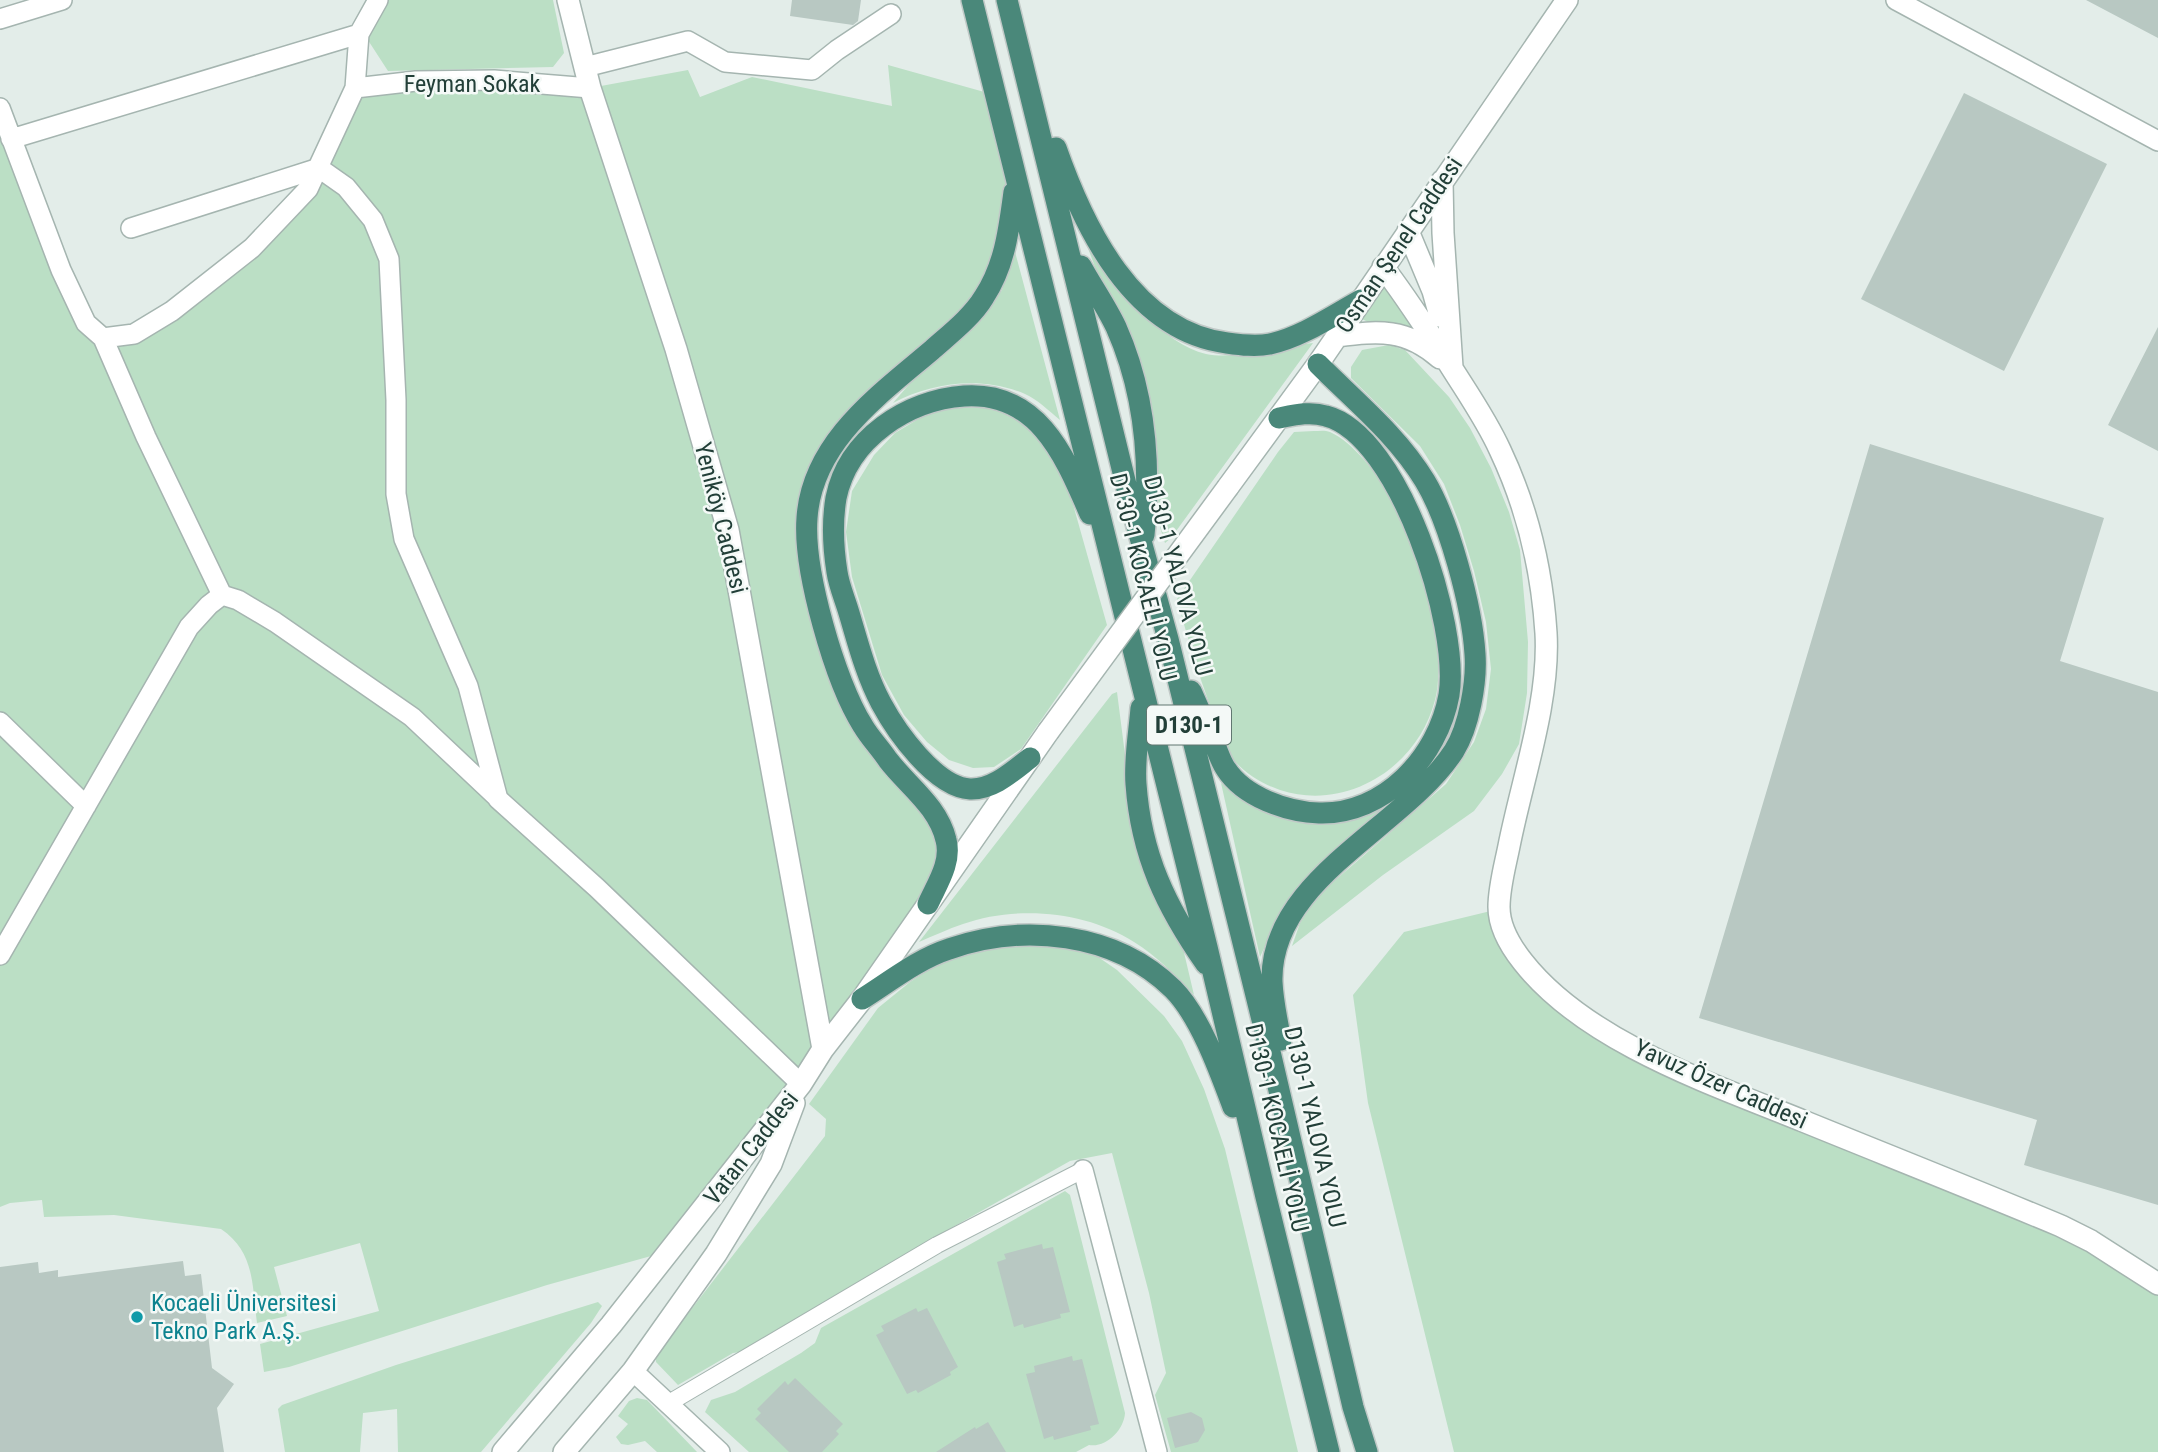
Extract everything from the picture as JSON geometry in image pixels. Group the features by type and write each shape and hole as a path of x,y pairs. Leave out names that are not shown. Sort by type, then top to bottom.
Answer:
{"highway":[{"name":"D130-1 KOCAELİ YOLU","path":"972,0 1081,433 1329,1452"},
{"path":"1007,0 1073,195 1115,270 1160,316 1189,332 1216,342 1269,344 1297,335 1361,300"},
{"name":"D130-1 YALOVA YOLU","path":"1007,0 1274,1069 1353,1407 1367,1452"},
{"path":"929,904 948,858 947,842 932,809 896,771 862,724 839,675 808,562 807,518 817,475 836,439 864,408 949,335 983,300 998,274 1008,241 1015,179"},
{"path":"1066,237 1115,326 1140,402 1147,502 1143,548"},
{"path":"1318,364 1396,441 1426,482 1447,532 1468,603 1475,655 1470,709 1455,750 1423,789 1325,872 1292,912 1278,944 1272,980 1288,1078 1372,1452"},
{"path":"1030,758 1006,777 985,787 969,789 949,782 908,746 881,703 862,659 837,574 834,520 837,496 848,468 863,444 887,422 916,407 943,398 972,396 1006,402 1030,415 1059,447 1112,565"},
{"path":"1168,639 1226,770 1248,790 1277,806 1302,812 1338,814 1373,802 1401,783 1437,734 1449,694 1449,657 1443,613 1418,527 1377,457 1360,438 1340,422 1314,414 1279,418"},
{"path":"1143,689 1136,782 1149,860 1183,930 1214,974"},
{"path":"862,999 948,949 1000,936 1040,934 1093,943 1139,963 1174,990 1198,1026 1221,1075 1266,1197"}],"street":[{"path":"0,19 62,0"},
{"path":"103,338 134,334 172,311 252,248 308,189 355,88 359,34 378,0"},
{"name":"Yeniköy Caddesi","path":"568,0 587,77 676,349 728,530 823,1049"},
{"name":"Osman Şenel Caddesi","path":"801,1084 1048,732 1318,364 1567,0"},
{"path":"1896,0 2158,141"},
{"name":"Feyman Sokak","path":"355,88 416,81 587,77 688,41 725,61 812,70 891,14"},
{"path":"11,139 359,34"},
{"path":"0,108 61,270 86,323 103,338 146,437 222,595 238,600 275,622 412,717 597,888 801,1084"},
{"path":"131,228 319,168"},
{"path":"319,168 346,187 373,220 389,259 396,400 396,494 404,540 468,686 498,799"},
{"name":"Yavuz Özer Caddesi","path":"1443,181 1443,233 1452,369"},
{"name":"Yavuz Özer Caddesi","path":"1408,231 1433,291 1452,369"},
{"name":"Yavuz Özer Caddesi","path":"1383,267 1411,304 1478,409 1506,463 1528,526 1541,582 1546,636 1544,674 1535,733 1505,864 1499,909 1504,932 1523,962 1554,993 1586,1018 1675,1069 2061,1226 2091,1241 2158,1283"},
{"name":"Yavuz Özer Caddesi","path":"1337,336 1378,331 1393,333 1419,343 1452,369"},
{"path":"0,956 189,627 222,595"},
{"path":"0,722 86,806"},
{"name":"Vatan Caddesi","path":"564,1452 633,1371 716,1254 771,1164 801,1084"},
{"name":"Vatan Caddesi","path":"503,1452 611,1325 801,1084"},
{"path":"668,1403 937,1245 1083,1170 1152,1450"},
{"path":"633,1371 720,1452"}],"green space":[{"path":"384,0 553,0 564,53 553,67 388,71 364,34"},
{"path":"888,65 995,95 1015,179 998,274 836,439 807,518 839,675 947,842 928,904 669,1251 547,1285 289,1367 264,1372 260,1344 379,1311 360,1243 274,1267 287,1316 257,1323 246,1259 232,1238 221,1229 114,1215 44,1217 42,1200 10,1203 0,1207 0,108 14,149 104,338 134,334 308,189 355,88 590,88 688,70 700,97 752,77 892,106"},
{"path":"1086,243 1139,308 1155,324 1189,348 1206,354 1231,355 1313,343 1165,543 1160,527 1156,467 1138,357 1127,326 1101,283"},
{"path":"1014,248 1060,420 1029,396 1009,388 975,383 924,390 893,403 912,381 967,332 987,310 1002,290"},
{"path":"1386,288 1416,328 1414,331 1393,323 1368,322 1362,319"},
{"path":"1389,345 1405,350 1449,397 1470,428 1491,468 1509,512 1520,550 1528,642 1527,693 1519,744 1502,774 1474,811 1383,875 1292,946 1300,923 1317,896 1446,784 1474,742 1486,709 1491,669 1486,622 1460,525 1444,484 1420,446 1351,378 1351,367 1362,350"},
{"path":"990,407 1022,422 1043,444 1067,483 1107,625 1021,749 994,767 973,768 949,760 927,742 904,715 882,675 852,577 846,532 852,491 874,455 895,433 925,415 951,408"},
{"path":"1324,431 1339,437 1356,451 1372,469 1401,517 1428,596 1438,653 1438,678 1435,700 1426,724 1413,745 1396,764 1354,789 1330,795 1305,795 1280,790 1261,782 1231,756 1202,682 1177,599 1294,432"},
{"path":"1117,692 1128,778 1182,944 1194,995 1142,947 1095,923 1073,918 1051,914 1006,914 963,924 919,942 1112,694"},
{"path":"1221,783 1245,801 1272,814 1309,821 1405,791 1319,866 1283,907 1260,957"},
{"path":"1499,909 1504,932 1586,1018 1977,1190 2158,1284 2158,1452 1454,1452 1368,1103 1353,995 1404,932"},
{"path":"1029,942 1088,950 1117,970 1164,1016 1182,1041 1204,1089 1225,1149 1298,1452 1171,1452 1155,1395 1166,1373 1149,1293 1112,1153 1070,1161 930,1240 748,1351 733,1353 678,1385 656,1362 656,1355 825,1136 826,1119 809,1104 878,1008 945,959 958,954"},
{"path":"1065,1191 1070,1195 1125,1413 1118,1431 1108,1441 1089,1445 1076,1452 749,1452 705,1412 711,1400 735,1392 815,1343 821,1328"},
{"path":"598,1302 602,1306 591,1323 481,1452 398,1452 397,1409 363,1413 360,1452 285,1452 278,1409 282,1405 396,1365"},
{"path":"637,1398 647,1400 697,1452 657,1452 645,1441 621,1444 616,1437 628,1424 618,1416 629,1401"}],"building":[{"path":"792,0 861,0 858,21 853,25 790,16"},
{"path":"2086,0 2158,0 2158,38"},
{"path":"1964,93 2107,164 2004,371 1861,299"},
{"path":"2158,327 2158,451 2108,425"},
{"path":"1870,444 2104,518 2060,661 2158,692 2158,1205 2024,1165 2037,1120 1699,1018"},
{"path":"1042,1244 1043,1249 1053,1247 1070,1312 1060,1314 1061,1318 1024,1328 1023,1324 1014,1327 997,1262 1006,1259 1004,1254"},
{"name":"Kocaeli Üniversitesi Tekno Park A.Ş.","path":"183,1261 185,1276 201,1274 212,1368 234,1384 217,1408 224,1452 0,1452 0,1267 38,1262 39,1273 58,1270 58,1277"},
{"path":"916,1308 918,1312 927,1308 958,1367 950,1372 951,1375 918,1393 916,1390 907,1394 876,1335 884,1331 881,1326"},
{"path":"1072,1356 1073,1361 1082,1359 1099,1424 1090,1426 1091,1430 1054,1440 1053,1436 1044,1439 1026,1374 1035,1372 1034,1366"},
{"path":"795,1378 843,1424 836,1431 839,1434 822,1452 789,1452 755,1419 761,1413 757,1409 785,1381 788,1385"},
{"path":"1191,1412 1202,1418 1205,1430 1198,1442 1175,1448 1167,1418"},
{"path":"988,1422 1006,1452 936,1452 975,1427 976,1429"}],"place":[{"name":"Kocaeli Üniversitesi Tekno Park A.Ş.","path":"137,1317"}]}
